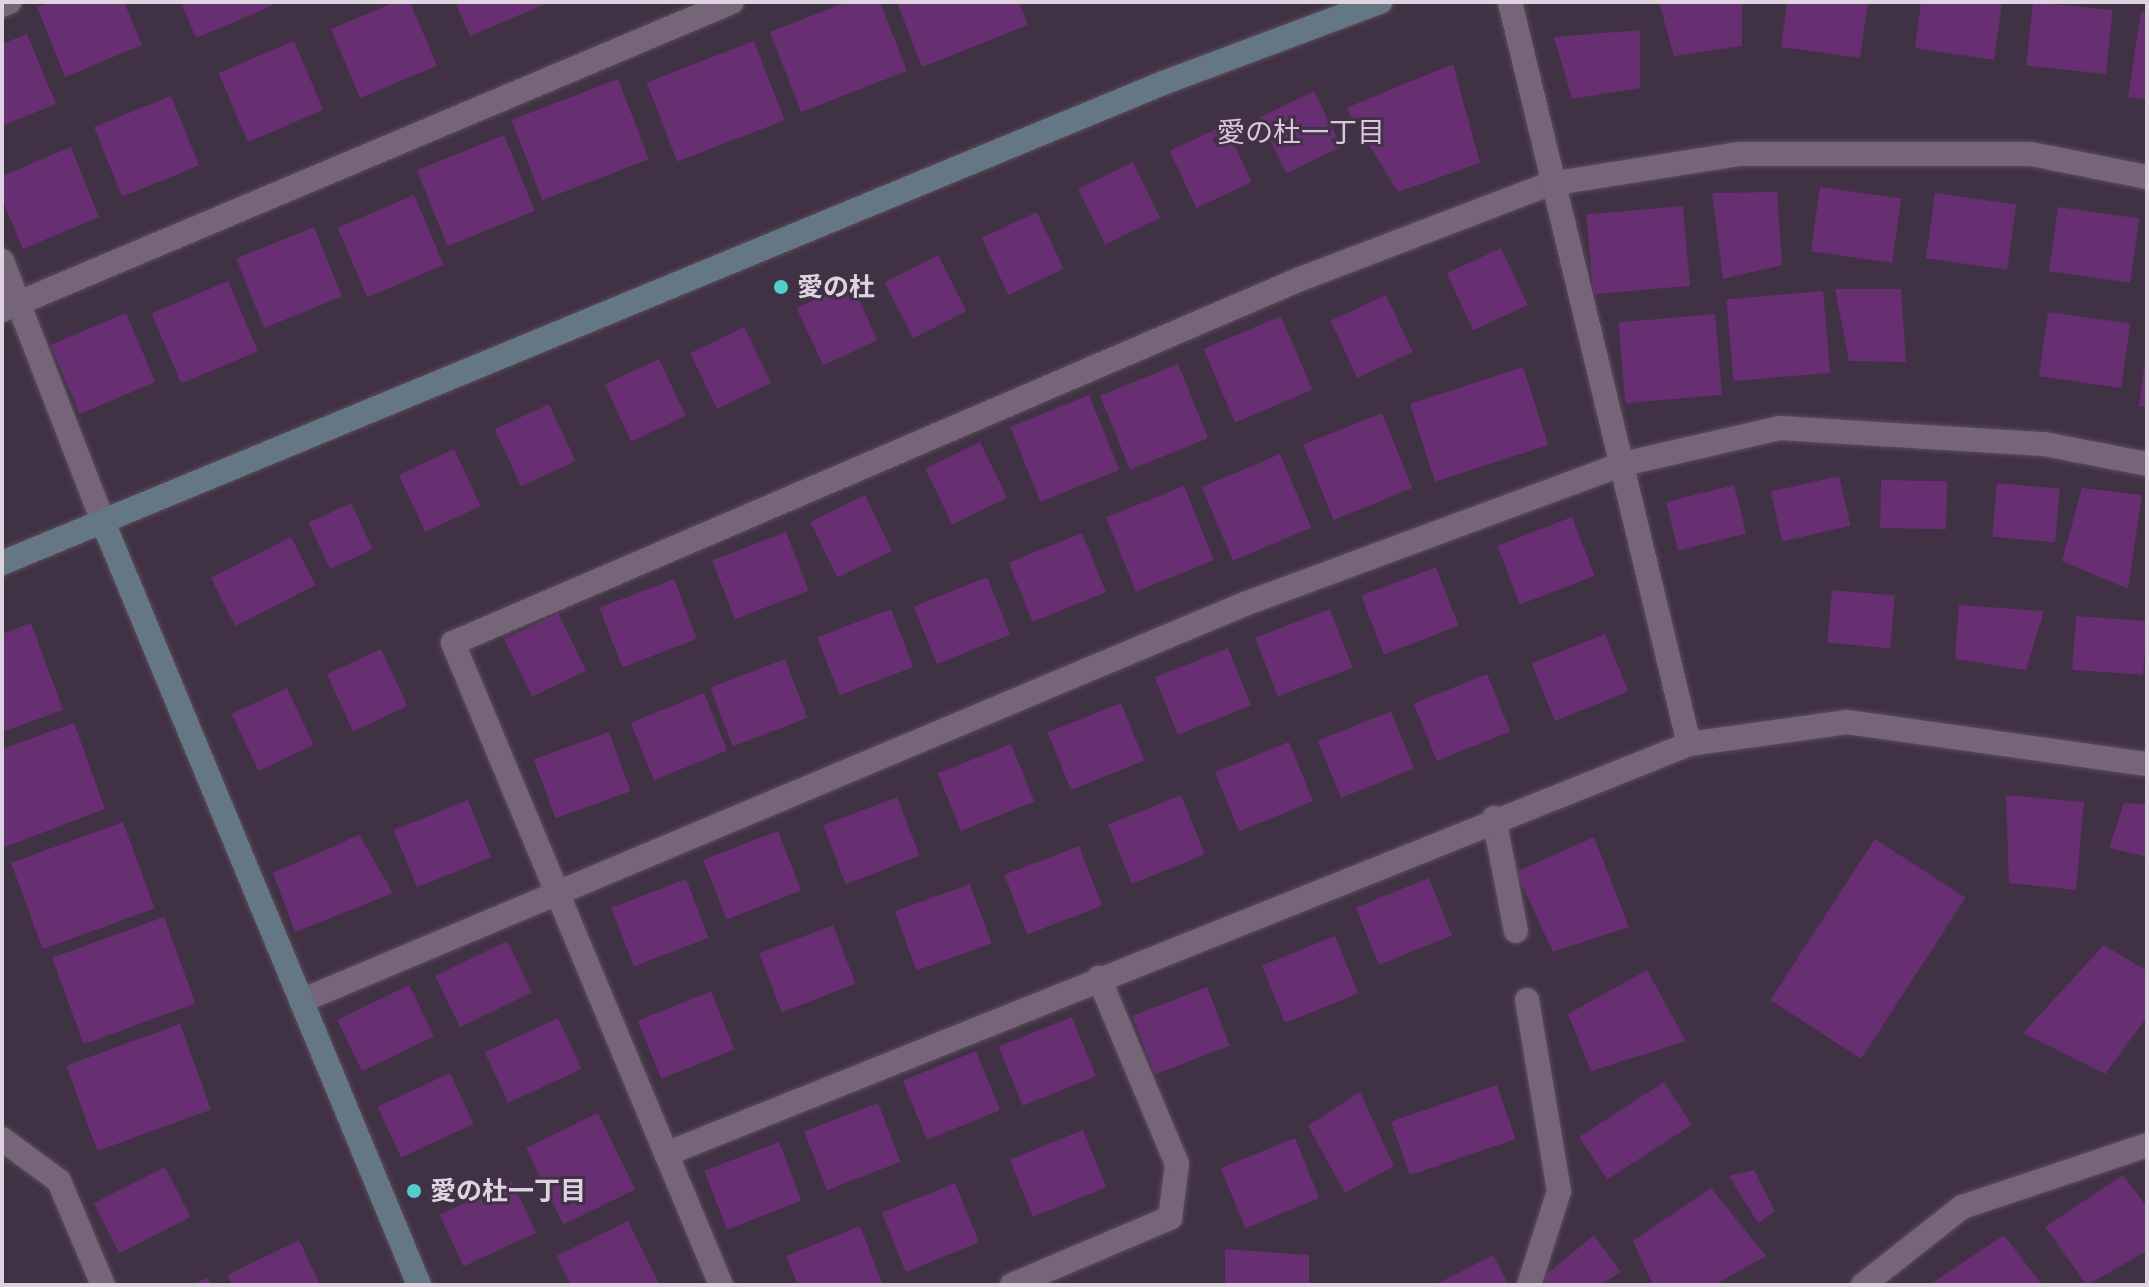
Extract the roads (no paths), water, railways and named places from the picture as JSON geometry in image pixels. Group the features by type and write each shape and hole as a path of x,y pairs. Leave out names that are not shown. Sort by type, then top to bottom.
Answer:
{"street":[{"path":"2,5 9,2"},
{"path":"10,306 732,2"},
{"path":"2,563 1148,89 1380,2"},
{"path":"1510,2 1550,184 1623,464 1689,744"},
{"path":"721,1285 453,643 1298,280 1550,184 1740,154 2031,154 2147,177"},
{"path":"2,261 10,306 103,522 419,1285"},
{"path":"301,1001 558,897 1247,603 1623,464 1780,428 2044,444 2147,464"},
{"path":"666,1154 1494,818 1689,744 1847,722 2147,764"},
{"path":"1494,818 1516,931"},
{"path":"1012,1285 1170,1218 1177,1164 1099,978"},
{"path":"1527,1000 1559,1191 1529,1285"},
{"path":"2,1139 59,1181 103,1285"},
{"path":"1863,1285 1962,1207 2147,1145"}],"place":[{"name":"愛の杜","path":"781,287"},
{"name":"愛の杜一丁目","path":"414,1191"}],"district":[{"name":"愛の杜一丁目","path":"1301,132"}]}
